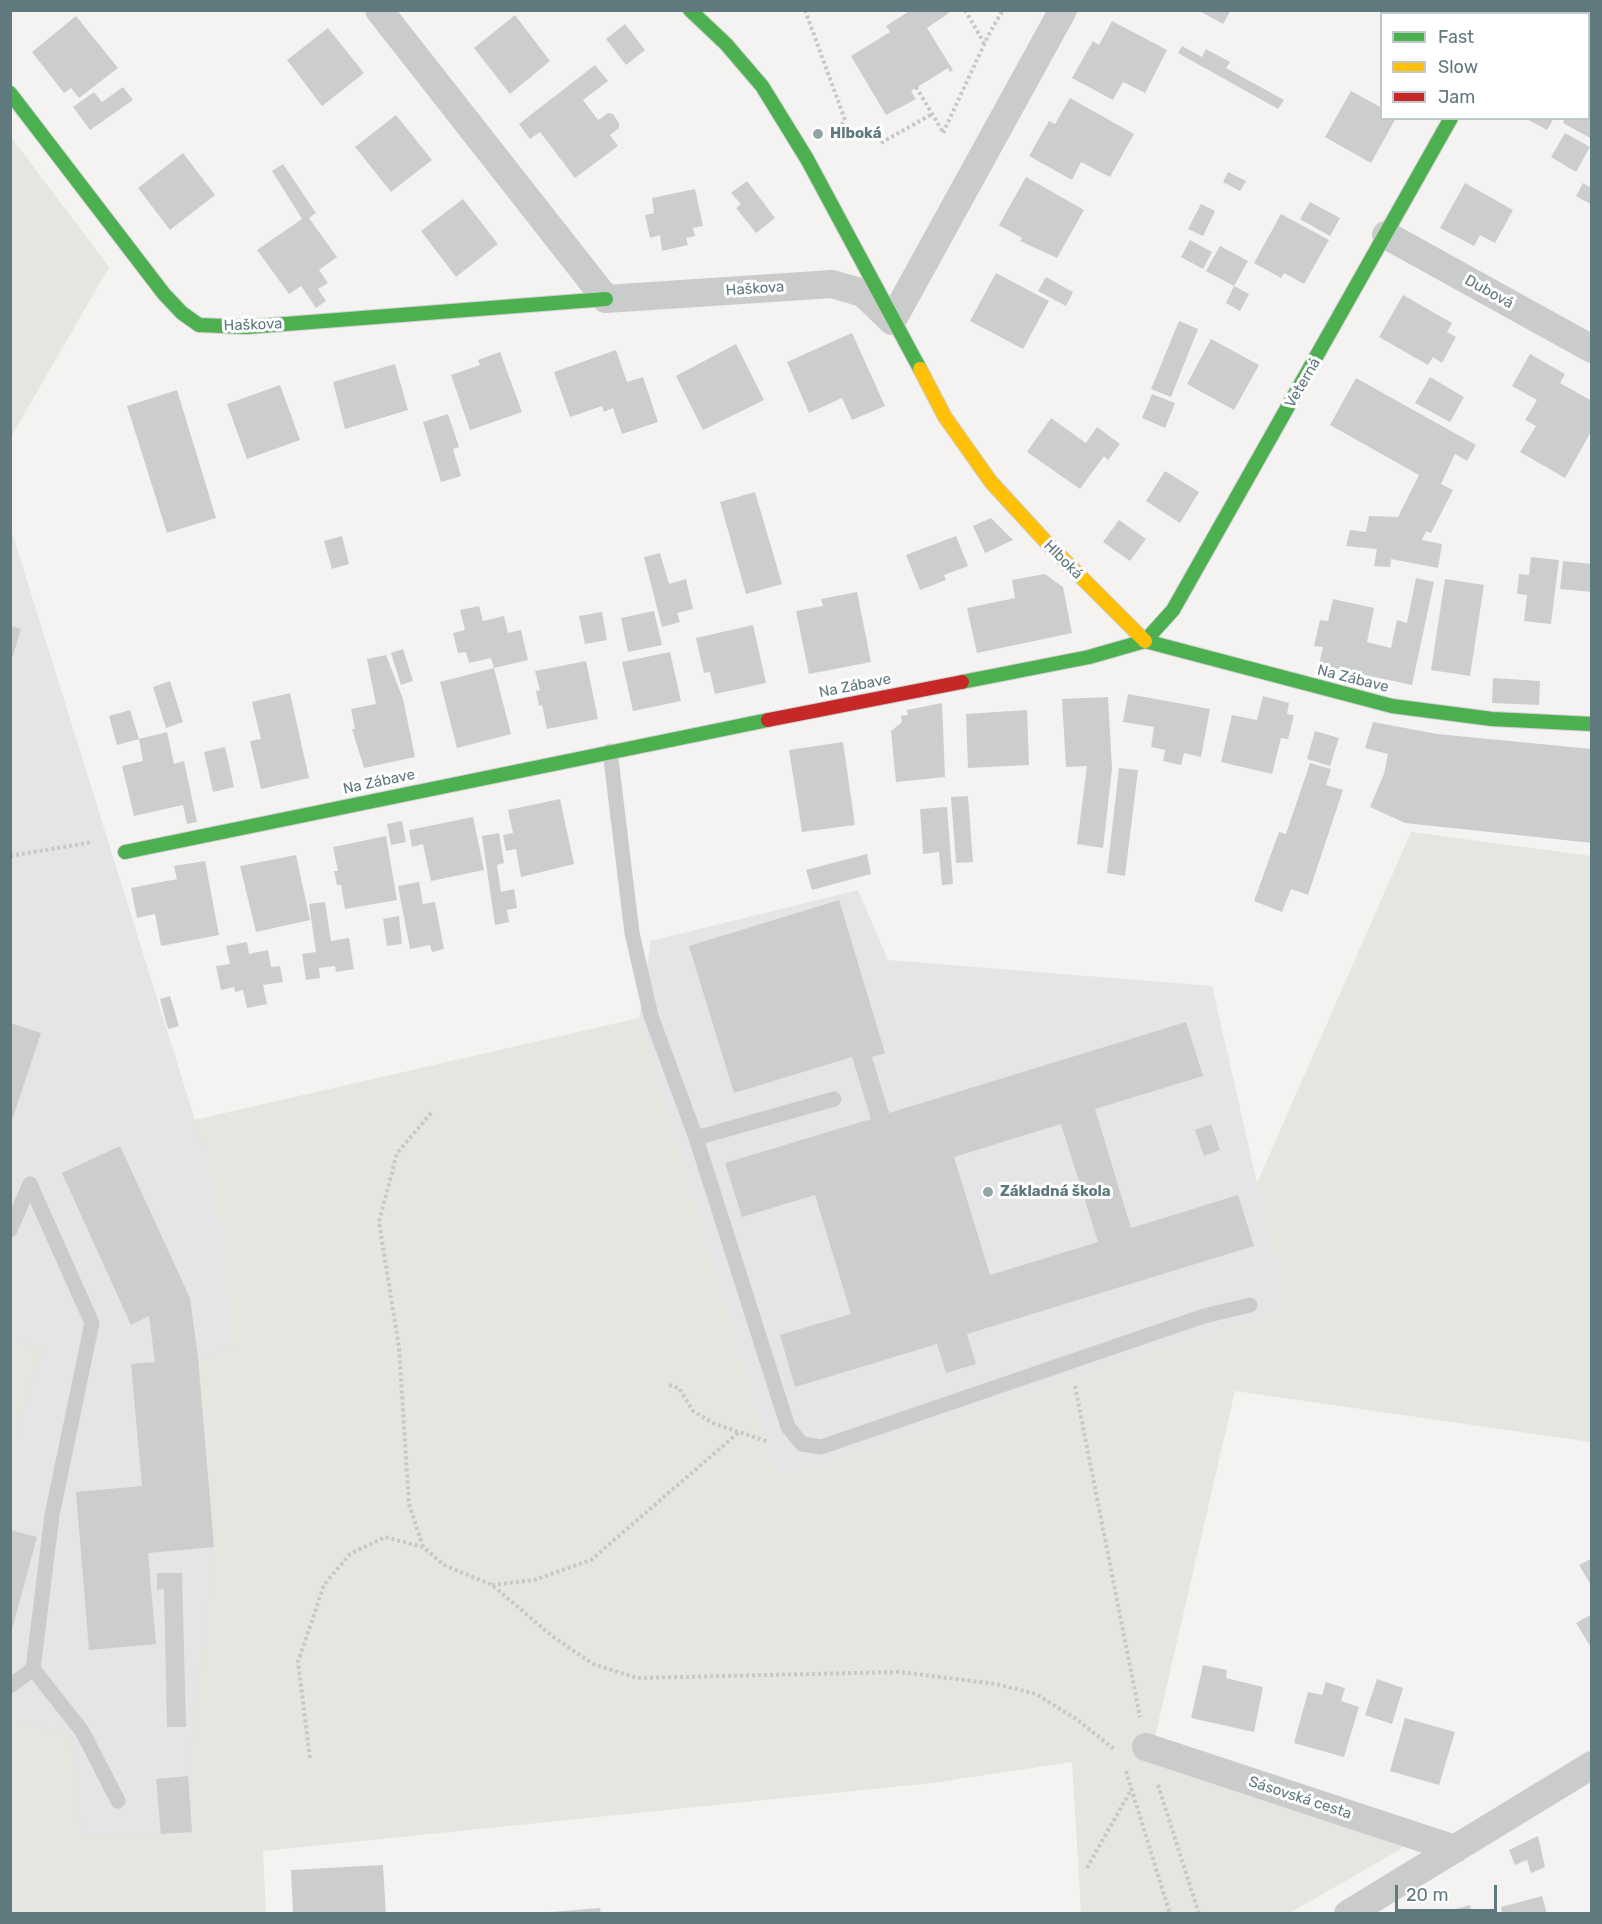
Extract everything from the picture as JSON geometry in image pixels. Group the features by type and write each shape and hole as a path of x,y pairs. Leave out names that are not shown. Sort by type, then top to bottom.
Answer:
{"street":[{"path":"379,10 606,299"},
{"name":"Hlboká","path":"690,10 726,44 762,86 812,168 945,417 991,482 1047,543 1145,641"},
{"path":"892,321 1063,10"},
{"name":"Haškova","path":"10,93 164,294 182,313 199,325 247,327 832,284 863,293 892,321"},
{"name":"Veterná","path":"1145,641 1173,610 1450,120"},
{"name":"Dubová","path":"1386,235 1592,349"},
{"name":"Na Zábave","path":"124,852 610,751 1089,657 1145,641 1392,706 1492,719 1592,724"},
{"name":"Sásovská cesta","path":"1146,1747 1455,1849"},
{"path":"1348,1914 1592,1765"}],"lane":[{"path":"610,751 632,933 651,1016 696,1137 788,1427 802,1444 821,1448 1204,1316 1250,1305"},
{"path":"696,1137 834,1099"},
{"path":"10,1230 30,1184 92,1323 52,1515 33,1669 82,1731 118,1801"},
{"path":"10,1686 33,1669"}],"path":[{"path":"805,10 845,120 812,168"},
{"path":"965,10 984,44"},
{"path":"916,87 943,133 984,44 1003,10"},
{"path":"881,143 932,114"},
{"path":"10,856 97,842"},
{"path":"423,1547 409,1504 399,1347 380,1222 397,1153 432,1112"},
{"path":"669,1385 679,1388 693,1411 715,1424 777,1445 802,1444"},
{"path":"1078,1403 1146,1747 1199,1914"},
{"path":"492,1585 534,1580 591,1560 739,1432"},
{"path":"310,1758 298,1662 324,1585 350,1554 385,1537 423,1547 444,1565 492,1585 552,1636 593,1664 637,1678 899,1672 996,1684 1036,1694 1076,1719 1115,1751"},
{"path":"1125,1769 1170,1914"},
{"path":"1087,1868 1131,1788"}],"shaded area":[{"path":"11,137 109,267 11,437"},
{"path":"10,526 213,1178 247,1437 282,1772 263,1851 11,1879"},
{"path":"1411,832 1591,856 1591,1442 1235,1391 1154,1741 1404,1847 1290,1913 1081,1913 1072,1762 932,1783 263,1851 266,1913 11,1913 10,1726 25,1720 71,1738 82,1836 192,1831 188,1776 214,1547 198,1358 235,1347 213,1178 194,1120 639,1018 777,1480 1088,1371 1286,1309 1257,1183"},
{"path":"858,890 888,960 1212,986 1286,1309 1088,1371 777,1480 639,1018 651,941"},
{"path":"11,1336 43,1350 11,1448"}],"building":[{"path":"911,10 953,10 927,28 953,70 950,72 948,68 911,91 916,99 886,115 851,56 890,32 886,26"},
{"path":"1198,10 1231,10 1223,24"},
{"path":"1402,10 1455,10 1454,12 1402,12"},
{"path":"1574,10 1592,10 1592,20 1590,12"},
{"path":"515,15 550,61 510,94 474,48"},
{"path":"76,16 118,68 79,98 71,88 64,93 32,52"},
{"path":"1112,21 1167,50 1145,93 1123,82 1113,100 1072,78 1093,41 1099,45"},
{"path":"625,24 645,50 626,65 606,39"},
{"path":"328,28 364,73 322,106 287,60"},
{"path":"1182,46 1202,57 1206,49 1230,62 1226,68 1284,100 1278,109 1178,53"},
{"path":"595,65 608,81 583,100 598,120 608,113 613,114 619,123 619,128 610,135 618,146 575,178 540,132 530,139 519,124"},
{"path":"123,87 133,100 90,130 73,107 94,92 102,102"},
{"path":"1351,91 1380,107 1380,120 1395,120 1371,163 1325,137"},
{"path":"1590,96 1592,97 1592,139 1563,123 1564,120 1590,120"},
{"path":"1070,98 1134,134 1110,177 1081,162 1072,180 1029,156 1049,121 1055,124"},
{"path":"396,115 432,160 391,192 355,147"},
{"path":"1529,120 1553,120 1547,130"},
{"path":"1565,133 1590,147 1576,172 1551,157"},
{"path":"183,153 215,195 170,230 138,188"},
{"path":"283,164 316,213 309,218 337,257 319,270 328,283 318,289 326,301 316,308 301,286 289,294 257,250 302,219 272,171"},
{"path":"1228,172 1246,181 1240,191 1223,182"},
{"path":"1026,177 1084,210 1057,258 1020,241 1022,238 999,225"},
{"path":"747,181 775,218 756,233 736,208 741,204 731,193"},
{"path":"1465,183 1513,210 1495,243 1480,235 1474,246 1440,228"},
{"path":"1583,183 1589,187 1592,183 1592,205 1576,196"},
{"path":"695,189 703,226 693,228 695,236 686,238 688,245 662,251 660,235 650,238 645,215 654,213 652,198"},
{"path":"463,199 498,244 456,277 421,231"},
{"path":"1310,202 1340,218 1330,236 1300,219"},
{"path":"1201,204 1215,211 1203,236 1188,229"},
{"path":"1281,214 1329,240 1304,284 1284,273 1281,278 1254,263"},
{"path":"1190,240 1212,252 1203,269 1181,257"},
{"path":"1220,246 1248,261 1234,286 1206,271"},
{"path":"996,273 1049,301 1023,349 970,321"},
{"path":"1046,277 1073,292 1066,306 1038,291"},
{"path":"1234,286 1249,294 1240,311 1226,303"},
{"path":"1403,295 1452,323 1447,332 1456,337 1442,363 1433,357 1428,365 1379,337"},
{"path":"1179,321 1198,329 1171,397 1151,389"},
{"path":"852,333 885,406 852,420 842,398 809,413 787,362"},
{"path":"1211,339 1259,365 1234,410 1187,384"},
{"path":"736,344 764,400 703,430 676,376"},
{"path":"616,350 627,382 643,377 658,422 622,434 613,408 604,412 602,406 570,417 554,372"},
{"path":"500,352 522,412 470,430 451,375 480,365 478,360"},
{"path":"1530,354 1565,374 1560,383 1592,401 1592,430 1565,478 1520,452 1536,426 1525,420 1537,400 1512,386"},
{"path":"395,364 408,410 345,429 333,382"},
{"path":"1430,377 1464,397 1450,422 1415,403"},
{"path":"1356,378 1476,445 1467,461 1455,454 1441,484 1453,490 1431,533 1426,531 1422,540 1442,544 1438,568 1391,559 1390,567 1374,566 1377,549 1346,546 1350,530 1366,532 1369,516 1398,517 1419,475 1330,425"},
{"path":"280,385 300,440 247,459 227,404"},
{"path":"177,390 216,518 167,533 127,406"},
{"path":"1152,394 1175,403 1165,428 1142,418"},
{"path":"448,414 459,447 453,449 461,476 441,482 423,422"},
{"path":"1051,418 1086,443 1097,427 1120,444 1108,460 1104,456 1080,489 1027,452"},
{"path":"1165,471 1199,492 1180,523 1146,501"},
{"path":"755,492 782,584 746,594 720,502"},
{"path":"991,518 1013,540 985,553 973,526"},
{"path":"1119,520 1146,539 1130,561 1103,542"},
{"path":"342,536 349,564 332,569 324,541"},
{"path":"956,536 968,566 944,575 946,580 920,590 906,555"},
{"path":"660,553 669,584 686,579 693,609 677,613 680,622 662,627 644,557"},
{"path":"1531,557 1559,560 1551,624 1524,621 1527,595 1517,594 1519,574 1529,575"},
{"path":"1563,561 1592,564 1592,592 1560,589"},
{"path":"1045,574 1063,587 1072,633 977,653 967,608 1015,598 1012,580"},
{"path":"1416,578 1434,582 1412,685 1319,665 1323,647 1314,646 1320,620 1328,621 1333,599 1374,608 1367,642 1391,648 1397,620 1407,623"},
{"path":"1445,579 1484,585 1470,676 1431,670"},
{"path":"857,592 871,662 809,674 796,611 823,606 821,599"},
{"path":"479,606 483,621 504,616 508,633 521,630 528,660 494,668 491,658 469,663 466,652 458,653 453,633 465,630 460,610"},
{"path":"654,611 662,645 628,652 621,618"},
{"path":"602,612 607,640 585,644 579,616"},
{"path":"753,625 766,683 715,694 710,672 704,673 696,638"},
{"path":"10,626 21,629 11,662 10,662"},
{"path":"403,649 413,681 401,685 391,653"},
{"path":"670,652 681,701 633,711 622,662"},
{"path":"386,655 403,699 415,757 364,768 352,729 355,729 351,709 376,704 367,659"},
{"path":"586,661 598,719 547,729 542,705 539,706 536,691 540,690 535,671"},
{"path":"494,668 511,734 457,748 440,682"},
{"path":"1493,678 1540,681 1539,705 1492,703"},
{"path":"170,681 183,722 166,728 153,687"},
{"path":"290,693 309,778 261,789 250,741 261,739 252,702"},
{"path":"1128,694 1210,709 1201,757 1184,753 1181,765 1163,761 1165,750 1151,747 1154,727 1123,722"},
{"path":"1263,696 1289,703 1287,714 1294,715 1288,739 1281,738 1272,774 1221,762 1232,715 1257,720"},
{"path":"1108,697 1112,769 1103,848 1077,844 1087,766 1066,767 1062,699"},
{"path":"942,703 945,777 896,782 891,731 902,722 901,716 908,715 907,710"},
{"path":"130,710 139,739 117,745 109,716"},
{"path":"1027,710 1029,765 968,768 966,714"},
{"path":"1373,722 1437,734 1592,749 1592,843 1405,823 1370,807 1384,774 1388,754 1365,748"},
{"path":"1315,731 1339,738 1330,766 1307,759"},
{"path":"167,732 174,764 184,761 197,822 187,824 183,805 134,816 122,766 143,761 139,739"},
{"path":"843,742 855,825 802,832 789,750"},
{"path":"225,747 234,787 213,792 204,752"},
{"path":"1310,763 1331,769 1326,785 1343,790 1308,895 1291,889 1282,912 1254,901 1279,832 1286,834"},
{"path":"1119,768 1138,770 1125,876 1107,873"},
{"path":"968,796 973,862 956,863 951,797"},
{"path":"560,799 574,864 521,877 516,849 506,851 503,835 513,833 508,810"},
{"path":"947,807 953,884 942,885 939,852 923,854 920,809"},
{"path":"473,817 484,870 431,881 423,844 412,847 409,830"},
{"path":"402,821 406,842 391,845 387,824"},
{"path":"499,833 504,863 497,865 501,892 514,889 517,908 507,910 509,922 495,925 482,836"},
{"path":"386,836 397,900 345,909 341,885 337,885 334,871 338,871 333,847"},
{"path":"867,854 871,874 812,890 806,870"},
{"path":"296,855 310,920 256,932 240,866"},
{"path":"205,861 219,935 161,946 155,914 137,918 131,888 177,879 174,866"},
{"path":"419,882 423,904 435,902 444,949 432,952 430,945 410,949 398,886"},
{"path":"839,900 885,1053 872,1057 889,1113 1186,1022 1203,1076 1095,1109 1131,1228 1238,1195 1254,1246 967,1334 976,1364 946,1373 937,1344 795,1387 780,1335 851,1314 815,1195 742,1217 725,1163 871,1119 852,1057 734,1093 689,946","holes":["1061,1124 1098,1242 990,1275 954,1157"]},
{"path":"325,902 331,941 349,938 354,969 336,972 335,966 319,968 320,978 306,980 302,954 316,952 309,904"},
{"path":"399,916 402,944 387,946 383,919"},
{"path":"247,942 249,954 268,950 271,967 280,966 283,982 263,985 267,1004 247,1008 243,990 235,992 234,987 221,990 216,966 230,964 226,946"},
{"path":"170,996 179,1026 168,1029 160,999"},
{"path":"10,1023 41,1033 11,1123 10,1123"},
{"path":"1211,1124 1220,1150 1204,1156 1195,1130"},
{"path":"120,1146 190,1298 198,1358 214,1547 148,1553 156,1644 89,1650 76,1492 142,1486 131,1364 155,1362 149,1316 131,1325 62,1173"},
{"path":"10,1530 37,1537 11,1633 10,1633"},
{"path":"1592,1558 1592,1587 1579,1565"},
{"path":"157,1573 182,1573 186,1727 167,1727 164,1589 157,1590"},
{"path":"1592,1614 1592,1649 1576,1623"},
{"path":"1203,1665 1227,1670 1226,1678 1263,1687 1254,1732 1191,1718"},
{"path":"1377,1679 1403,1688 1392,1724 1365,1715"},
{"path":"1326,1682 1345,1688 1341,1701 1359,1707 1344,1757 1294,1743 1308,1692 1322,1695"},
{"path":"1405,1718 1455,1732 1439,1785 1390,1771"},
{"path":"188,1776 192,1832 161,1834 156,1779"},
{"path":"1538,1836 1545,1867 1531,1873 1527,1860 1515,1865 1509,1850"},
{"path":"383,1865 386,1914 293,1914 291,1870"},
{"path":"1542,1896 1547,1914 1502,1914 1501,1907"},
{"path":"1470,1905 1472,1914 1441,1914 1441,1913"},
{"path":"600,1908 601,1914 551,1914 551,1912"}],"traffic: fast":[{"path":"690,10 726,44 762,86 807,159 920,369"},
{"path":"10,93 164,294 182,313 199,325 247,327 606,299"},
{"path":"1145,641 1173,610 1450,120"},
{"path":"962,682 1089,657 1145,641 1392,706 1492,719 1592,724"},
{"path":"125,852 768,720"}],"traffic: slow":[{"path":"920,369 945,417 991,482 1047,543 1145,641"}],"traffic: jam":[{"path":"768,720 962,682"}],"place":[{"name":"Hlboká","path":"818,134"},
{"name":"Základná škola","path":"988,1192"}]}
